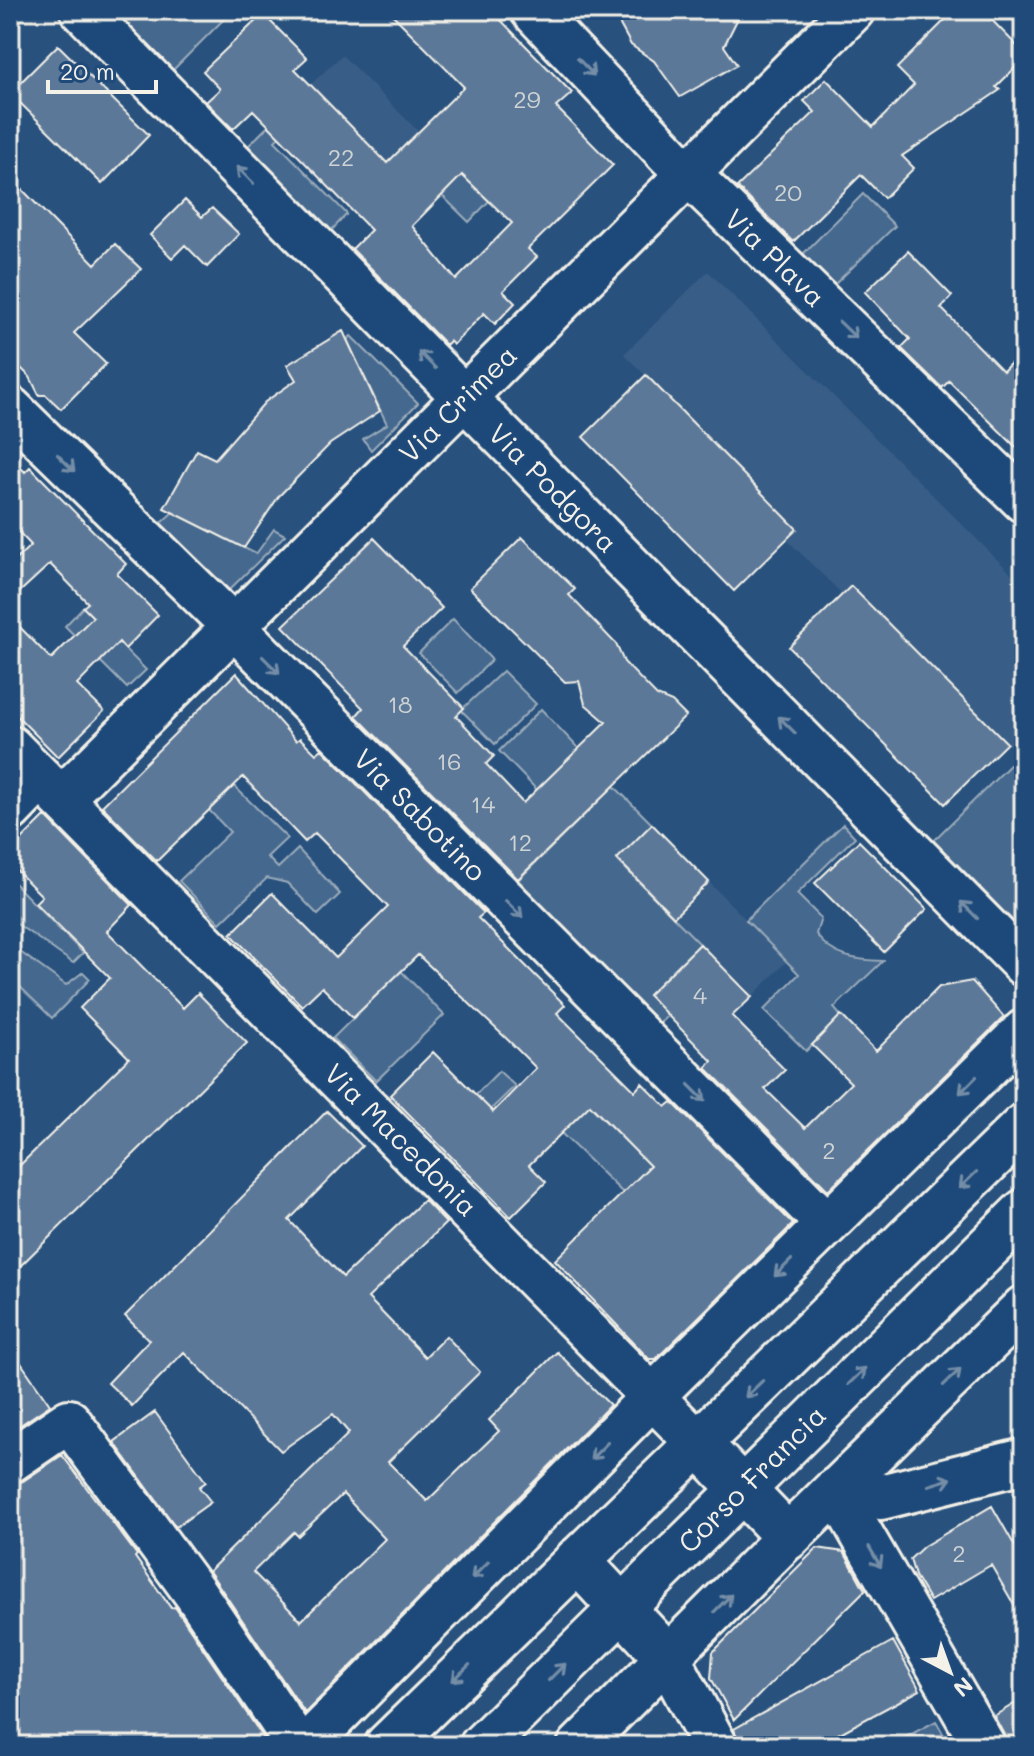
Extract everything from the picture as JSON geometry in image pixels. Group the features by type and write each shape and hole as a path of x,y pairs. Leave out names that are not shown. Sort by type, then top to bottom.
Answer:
{"main road":[{"path":"387,1746 1024,1126"},
{"name":"Corso Francia","path":"482,1746 1024,1212"},
{"name":"Via Macedonia","path":"698,1443 788,1537"},
{"path":"788,1537 836,1490 881,1497 1024,1461"},
{"path":"577,1560 668,1658 715,1746"}],"street":[{"name":"Via Podgora","path":"82,10 1024,965"},
{"name":"Via Plava","path":"532,10 689,174 1024,501"},
{"name":"Via Crimea","path":"10,810 51,788 234,627 853,10"},
{"name":"Via Sabotino","path":"10,408 234,627 827,1224"},
{"name":"Via Macedonia","path":"10,747 698,1443"},
{"path":"306,1746 654,1396 1024,1031"},
{"path":"984,1746 836,1490 1024,1307"},
{"path":"10,1461 69,1421 195,1593 298,1746"},
{"path":"535,1515 577,1560"},
{"path":"579,1746 788,1537"}],"shaded area":[{"path":"107,10 126,10 132,16 138,10 233,10 169,74"},
{"path":"342,55 443,156 413,188 310,85"},
{"path":"310,85 321,96 275,141 347,214 327,235 244,150"},
{"path":"443,156 489,201 469,222 423,177"},
{"path":"863,194 895,226 834,285 803,254"},
{"path":"708,271 1024,586 1024,751 1019,755 851,586 842,594 786,539 797,528 624,354"},
{"path":"351,336 418,403 371,450 363,439 387,424 347,340"},
{"path":"173,512 256,554 274,529 285,535 228,591 161,523"},
{"path":"83,607 146,670 127,688 65,626"},
{"path":"453,619 492,660 458,693 419,653"},
{"path":"503,671 536,704 495,744 461,710"},
{"path":"541,709 579,749 537,790 499,751"},
{"path":"1024,751 1024,939 931,843"},
{"path":"231,783 287,838 267,857 278,868 298,849 340,894 318,915 287,883 267,878 220,923 179,881 230,832 206,807"},
{"path":"614,786 652,824 617,860 700,944 648,995 668,1015 657,1026 516,882"},
{"path":"843,824 855,837 797,894 821,918 816,934 822,942 837,953 883,961 834,1008 841,1016 806,1051 764,1010 799,974 746,920"},
{"path":"10,879 83,953 73,963 10,919"},
{"path":"709,882 787,961 752,997 674,917"},
{"path":"16,949 66,985 83,972 90,979 52,1018 10,977 10,953"},
{"path":"401,971 444,1015 376,1081 333,1038"},
{"path":"499,1071 515,1086 447,1152 433,1138"},
{"path":"589,1105 651,1166 623,1193 561,1133"},
{"path":"936,1721 950,1746 889,1746"}],"building":[{"path":"388,10 491,10 572,93 556,107 613,165 528,249 537,257 503,291 515,303 495,324 484,313 453,345 450,341 446,345 352,249 371,230 253,110 233,129 206,102 220,89 203,71 263,14 307,58 295,69 387,163 464,87","holes":["462,175 512,223 456,280 412,226"]},
{"path":"612,10 742,10 724,46 737,65 680,97 654,61 631,45"},
{"path":"955,10 982,10 1024,53 1024,59 996,87 1000,90 902,156 914,168 884,198 861,175 793,242 737,187 815,112 804,101 826,79 873,127 914,85 897,68"},
{"path":"58,45 149,135 102,184 10,93"},
{"path":"10,177 95,264 115,244 141,269 74,333 106,364 61,409 46,395 39,395 30,377 10,357"},
{"path":"185,200 202,217 212,208 239,234 207,267 185,245 172,258 150,235"},
{"path":"908,251 952,296 941,308 1003,371 1024,350 1024,455 949,381 942,388 901,348 910,339 865,292"},
{"path":"343,331 380,411 330,444 279,496 244,548 164,508 197,450 215,459 265,402 296,380 287,365"},
{"path":"646,375 797,529 734,591 583,437"},
{"path":"10,457 25,472 30,467 126,564 117,574 158,615 125,649 119,642 77,685 104,711 58,757 10,709 10,617 51,659 93,617 83,607 88,603 50,564 10,601 10,565 31,545 10,523"},
{"path":"522,537 575,589 569,595 616,644 624,662 657,696 672,702 686,716 518,879 356,716 363,708 283,626 374,538 442,608 403,646 464,708 456,716 494,756 486,764 523,803 606,722 585,704 579,681 565,682 470,588"},
{"path":"851,586 1007,743 945,804 789,647"},
{"path":"236,673 296,741 300,738 316,754 322,749 484,913 478,918 565,1005 557,1013 635,1091 642,1083 666,1107 672,1102 793,1224 656,1359 649,1359 555,1260 650,1166 590,1105 529,1165 546,1182 511,1217 390,1095 433,1052 493,1112 536,1068 418,955 353,1018 322,987 302,1006 231,934 272,893 336,958 388,907 315,833 305,842 243,777 157,861 102,806"},
{"path":"45,816 132,905 107,931 183,1008 198,993 247,1043 10,1276 10,1175 129,1058 80,1008 110,978 35,903 42,896 10,864 10,851"},
{"path":"652,824 709,882 674,917 617,859"},
{"path":"859,841 927,909 884,952 815,883"},
{"path":"700,944 752,997 732,1016 785,1070 765,1089 805,1128 851,1083 812,1045 841,1015 876,1051 939,987 972,981 1004,1017 828,1190 706,1068 712,1061 648,995"},
{"path":"327,1111 362,1146 289,1220 343,1277 424,1200 446,1223 368,1298 425,1357 446,1336 480,1372 388,1462 427,1501 499,1431 489,1420 557,1352 610,1405 305,1713 209,1571 349,1433 333,1414 281,1451 184,1352 132,1406 108,1383 149,1340 125,1316","holes":["343,1494 385,1539 301,1621 253,1572 294,1532 298,1536"]},
{"path":"10,1347 50,1405 10,1432"},
{"path":"155,1412 206,1482 199,1487 211,1502 176,1527 114,1442"},
{"path":"62,1455 137,1555 135,1557 171,1608 175,1607 269,1746 10,1746 10,1485 23,1481"},
{"path":"992,1506 1024,1562 1024,1622 991,1565 930,1601 915,1576 910,1559 924,1546"},
{"path":"817,1548 844,1552 865,1590 734,1720 711,1678 713,1652"},
{"path":"893,1641 920,1690 816,1746 740,1746 734,1729"},
{"path":"1024,1698 1024,1731 1007,1741 994,1716"}]}
